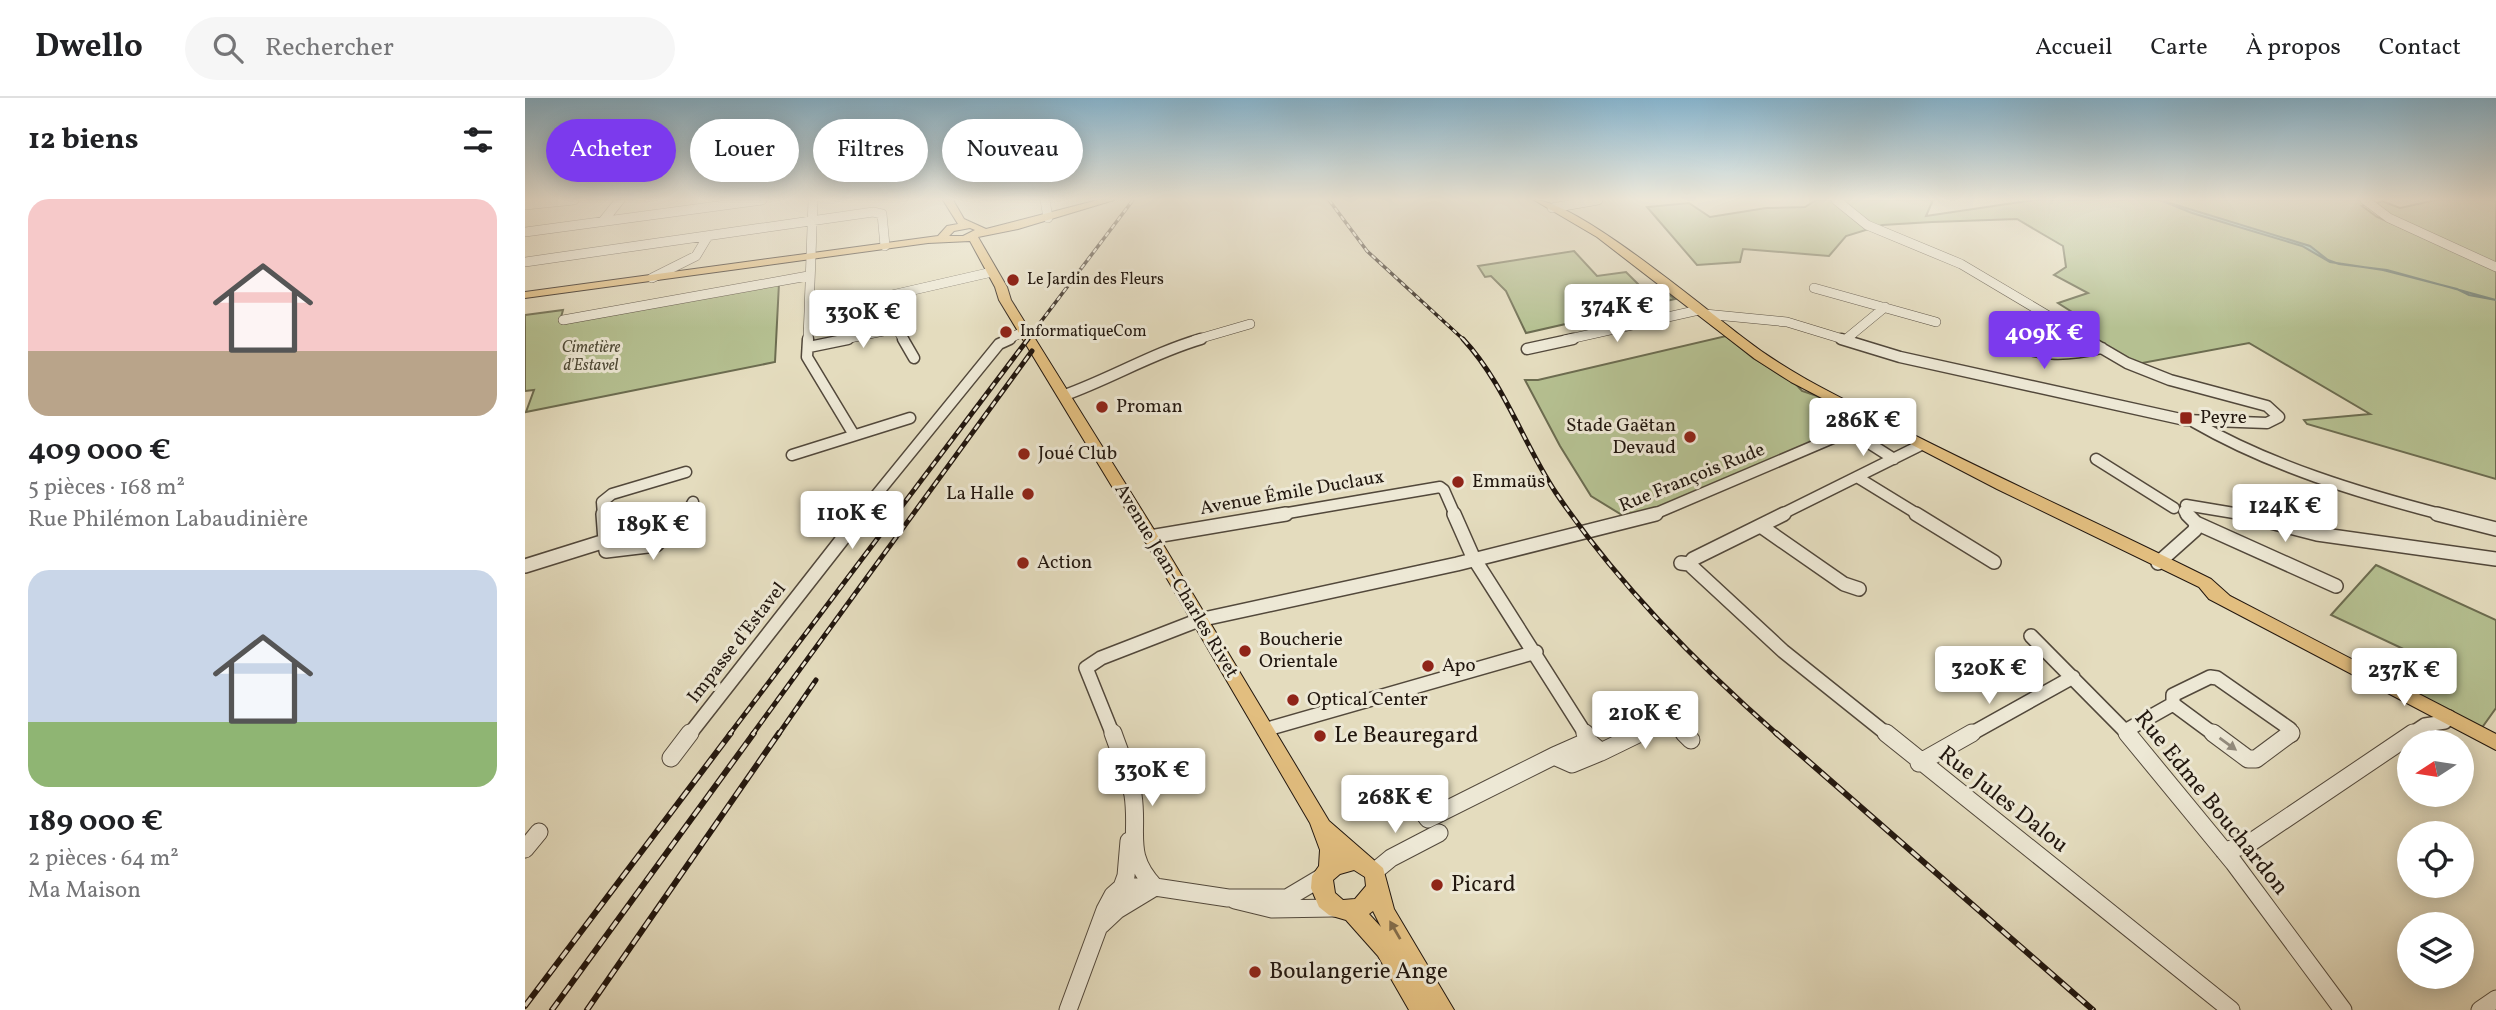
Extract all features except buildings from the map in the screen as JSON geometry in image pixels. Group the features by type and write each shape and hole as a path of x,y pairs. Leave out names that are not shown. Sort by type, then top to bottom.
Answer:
{"main road":[{"path":"525,295 910,243"},
{"path":"967,243 989,273"},
{"path":"978,243 989,273"},
{"path":"1611,243 1795,379 2043,505 2067,520 2160,562 2377,681 2424,713 2447,720 2496,743"},
{"name":"Avenue Jean-Charles Rivet","path":"989,273 1001,287 1001,293 1065,395 1319,821 1330,850 1327,872"},
{"path":"2447,720 2496,748"},
{"name":"Avenue Jean-Charles Rivet","path":"1319,821 1370,875 1385,914 1442,1010"},
{"path":"1343,909 1367,903 1370,875 1339,862 1327,872 1321,891 1323,898 1343,909 1386,949 1422,1010"}],"street":[{"path":"525,262 662,243"},
{"path":"672,273 696,256 704,243"},
{"path":"810,243 807,357 854,435"},
{"path":"1527,349 1702,312 1787,321 1845,340 1953,369 2189,420 2267,423 2279,417 2267,406 2146,372 1961,264 1909,243"},
{"path":"2443,243 2496,267"},
{"path":"809,314 989,273"},
{"path":"563,320 808,276"},
{"path":"1814,288 1937,323"},
{"path":"1845,340 1885,307"},
{"path":"1065,395 1098,383 1163,350 1250,324"},
{"path":"809,347 893,329 898,331 914,358"},
{"path":"1996,334 2016,347 2047,356 2071,355 2102,348"},
{"name":"Impasse d'Estavel","path":"671,758 796,595 999,344 1028,336"},
{"path":"792,455 910,418"},
{"name":"Rue François Rude","path":"1132,830 1132,788 1086,667 1101,658 1199,620 1475,560 1646,518 1875,420"},
{"path":"2189,420 2216,436 2377,498 2496,529"},
{"path":"2207,422 2216,436"},
{"path":"1850,432 1894,459"},
{"path":"1859,589 1844,584 1762,527 1921,445"},
{"path":"2096,460 2152,495 2182,507 2230,511 2317,534 2496,558"},
{"path":"686,472 612,494 602,502 606,551 656,545 690,511 693,502"},
{"path":"1857,477 1994,562"},
{"name":"Avenue Émile Duclaux","path":"1150,537 1440,487 1444,489 1475,560"},
{"path":"2182,507 2196,527 2220,533 2336,586"},
{"name":"Rue Jules Dalou","path":"1762,527 1684,564 1783,651 1919,762 2231,1010"},
{"path":"2160,562 2196,527"},
{"path":"525,566 605,541"},
{"path":"1475,560 1536,652 1582,726 1588,741 1601,752"},
{"name":"Rue Edme Bouchardon","path":"2031,636 2125,731 2224,851 2343,1010"},
{"path":"1264,730 1536,652"},
{"path":"1919,762 2074,677"},
{"path":"2210,677 2217,678 2290,729 2292,736 2256,759 2248,758 2173,704 2173,695 2210,677"},
{"path":"2125,731 2173,704"},
{"path":"2224,851 2247,845 2424,713"},
{"path":"1554,756 1572,764 1669,719 1691,740"},
{"path":"1409,793 1428,819 1588,741"},
{"path":"1068,1010 1097,929 1112,908 1124,882 1126,851 1132,830"},
{"path":"1132,830 1136,864 1144,878 1155,887"},
{"path":"525,849 539,832"},
{"path":"1370,875 1391,859 1439,833"},
{"path":"1124,882 1228,898 1287,898 1327,872"},
{"path":"1112,908 1155,887"},
{"path":"1228,898 1256,909 1273,911 1343,909"},
{"path":"2480,1010 2496,999"}],"green space":[{"path":"1678,243 1840,243 1829,256 1743,249 1740,262 1697,265"},
{"path":"2057,243 2435,243 2496,269 2496,479 2307,424 2304,420 2370,414 2249,343 2137,364 2064,321 2080,317 2058,303 2088,293 2054,275 2066,267 2063,246"},
{"path":"2448,243 2496,243 2496,264"},
{"path":"1574,251 1597,276 1626,272 1641,287 1656,285 1675,299 1526,333 1506,291 1491,276 1485,277 1478,266"},
{"name":"Cimetière d'Estavel","path":"779,283 775,362 526,412 534,390 525,391 525,315 563,310 560,321"},
{"name":"Stade Gaëtan Devaud","path":"1726,336 1753,358 1793,381 1802,391 1826,399 1860,417 1860,423 1630,520 1591,496 1560,446 1525,380 1538,380"},
{"path":"2376,565 2496,620 2496,708 2481,729 2412,692 2429,661 2331,615"}],"water":[{"path":"2291,243 2310,246 2336,263 2330,262"},
{"path":"2364,267 2387,270 2443,285 2383,270"},
{"path":"2458,290 2496,300 2469,295"}],"railway":[{"path":"1027,340 1101,243"},
{"path":"1361,243 1463,339"},
{"path":"729,735 1028,339"},
{"path":"1463,339 1502,394 1556,493 1605,559 1688,651 1778,735"},
{"path":"752,735 1032,351"},
{"path":"778,735 816,680"},
{"path":"525,1006 731,733"},
{"path":"552,1010 754,733"},
{"path":"587,1010 779,733"},
{"path":"1776,733 2093,1010"}],"place":[{"name":"Le Jardin des Fleurs","path":"1013,280"},
{"name":"InformatiqueCom","path":"1006,332"},
{"name":"Proman","path":"1102,407"},
{"name":"Peyre","path":"2186,418"},
{"name":"Stade Gaëtan Devaud","path":"1690,437"},
{"name":"Joué Club","path":"1024,454"},
{"name":"Emmaüs","path":"1458,482"},
{"name":"La Halle","path":"1028,494"},
{"name":"Action","path":"1023,563"},
{"name":"Boucherie Orientale","path":"1245,651"},
{"name":"Apo","path":"1428,666"},
{"name":"Optical Center","path":"1293,700"},
{"name":"Le Beauregard","path":"1320,736"},
{"name":"Picard","path":"1437,885"},
{"name":"Boulangerie Ange","path":"1255,972"}]}
